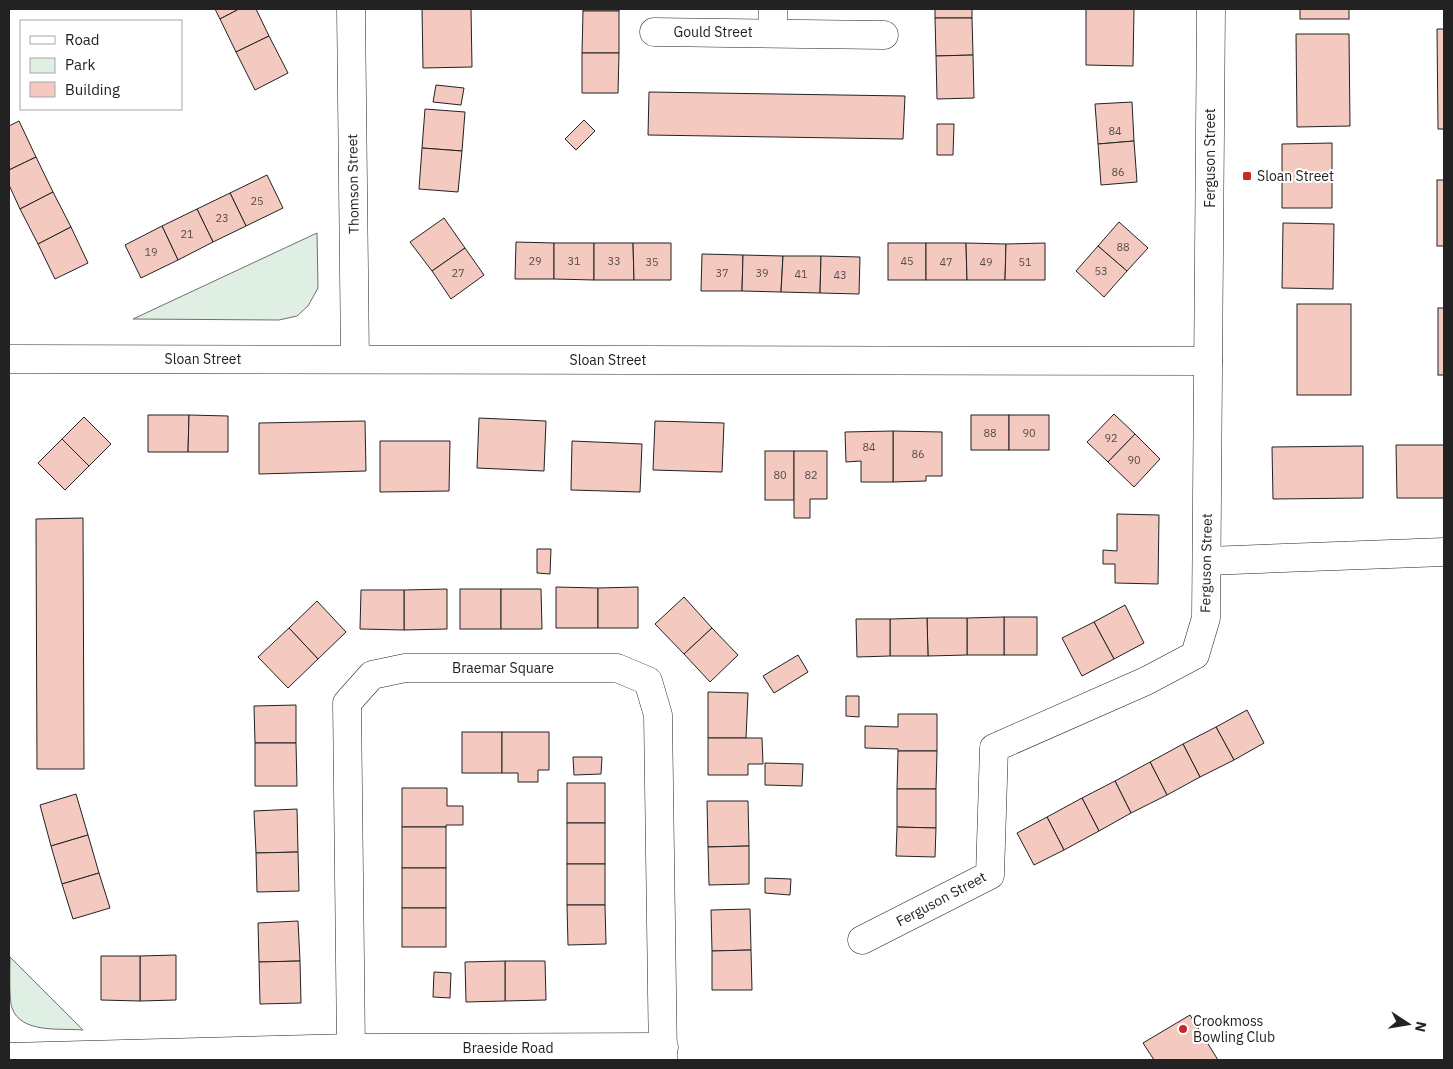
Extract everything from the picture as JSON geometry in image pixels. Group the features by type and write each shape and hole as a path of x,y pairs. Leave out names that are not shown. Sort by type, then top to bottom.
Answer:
{"street":[{"name":"Thomson Street","path":"351,9 355,359"},
{"name":"Ferguson Street","path":"862,940 990,875 994,748 1146,681 1195,654 1206,618 1211,9"},
{"name":"Gould Street","path":"654,32 773,20 884,35"},
{"name":"Sloan Street","path":"9,359 1208,361"},
{"path":"1207,561 1444,552"},
{"name":"Braemar Square","path":"351,1048 347,703 372,675 405,668 617,668 648,681 658,716 663,1054"},
{"name":"Braeside Road","path":"9,1057 351,1048 663,1054"}],"green space":[{"path":"317,233 318,288 308,306 297,316 279,320 133,319"},
{"path":"10,957 83,1030 33,1026 17,1016 11,1004"}],"building":[{"path":"215,9 239,9 220,19"},
{"path":"239,9 256,9 269,36 236,52 220,19"},
{"path":"422,9 471,9 472,67 423,68"},
{"path":"583,9 619,9 619,11 583,11"},
{"path":"935,9 972,9 972,18 935,18"},
{"path":"1086,9 1134,9 1133,66 1086,65"},
{"path":"1300,9 1349,9 1349,19 1300,19"},
{"path":"583,11 619,11 619,53 582,53"},
{"path":"935,18 972,18 973,55 936,56"},
{"path":"1437,29 1444,29 1444,129 1438,129"},
{"path":"1296,34 1349,34 1350,126 1297,127"},
{"path":"269,36 288,73 255,90 236,52"},
{"path":"582,53 619,53 618,93 582,93"},
{"path":"973,55 974,98 937,99 936,56"},
{"path":"436,85 464,88 461,105 433,102"},
{"path":"649,92 905,96 903,139 648,135"},
{"path":"1132,102 1134,141 1098,144 1095,104"},
{"path":"425,109 465,112 462,151 422,148"},
{"path":"584,120 595,131 576,150 565,139"},
{"path":"19,121 36,157 9,170 9,126"},
{"path":"937,124 954,124 953,155 937,155"},
{"path":"1134,141 1137,182 1101,185 1098,144"},
{"path":"1332,143 1332,208 1282,208 1282,144"},
{"path":"422,148 462,151 458,192 419,189"},
{"path":"36,157 53,192 20,209 9,185 9,170"},
{"path":"267,175 283,208 246,226 230,193"},
{"path":"1437,180 1444,180 1444,246 1437,246"},
{"path":"53,192 71,227 38,244 20,209"},
{"path":"230,193 246,226 213,242 197,209"},
{"path":"197,209 213,242 178,260 162,226"},
{"path":"444,218 465,248 432,271 410,242"},
{"path":"1119,222 1148,248 1127,271 1098,246"},
{"path":"1283,223 1334,224 1333,289 1282,288"},
{"path":"162,226 178,260 141,278 125,245"},
{"path":"71,227 88,263 55,279 38,244"},
{"path":"516,242 554,243 554,279 515,279"},
{"path":"554,243 594,243 594,280 554,279"},
{"path":"594,243 633,243 634,280 594,280"},
{"path":"633,243 671,243 671,280 634,280"},
{"path":"888,243 926,243 926,280 888,280"},
{"path":"926,243 966,243 967,280 926,280"},
{"path":"966,243 1006,244 1005,280 967,280"},
{"path":"1045,243 1045,280 1005,280 1006,244"},
{"path":"1098,246 1127,271 1104,297 1076,271"},
{"path":"465,248 484,275 451,299 432,271"},
{"path":"702,254 743,255 742,291 701,291"},
{"path":"743,255 783,256 781,292 742,291"},
{"path":"783,256 821,256 820,293 781,292"},
{"path":"821,256 860,257 859,294 820,293"},
{"path":"1297,304 1351,304 1351,395 1297,395"},
{"path":"1438,308 1444,308 1444,375 1438,375"},
{"path":"1114,414 1135,434 1108,462 1087,442"},
{"path":"148,415 189,415 188,452 148,452"},
{"path":"189,415 228,416 228,452 188,452"},
{"path":"971,415 1009,415 1009,450 971,450"},
{"path":"1009,415 1049,415 1049,450 1009,450"},
{"path":"84,417 111,444 89,466 62,439"},
{"path":"479,418 546,421 544,471 477,468"},
{"path":"365,421 366,471 259,474 259,423"},
{"path":"655,421 724,423 722,472 653,470"},
{"path":"893,431 942,432 942,476 926,476 926,481 893,482"},
{"path":"893,431 893,482 861,482 861,461 846,462 845,432"},
{"path":"1135,434 1160,459 1134,487 1108,462"},
{"path":"62,439 89,466 65,490 38,463"},
{"path":"380,441 450,441 449,491 380,492"},
{"path":"572,441 642,444 640,492 571,490"},
{"path":"1396,445 1444,445 1444,498 1397,498"},
{"path":"1363,446 1363,498 1273,499 1272,447"},
{"path":"765,451 794,451 794,500 765,500"},
{"path":"794,451 827,451 827,499 810,499 810,518 794,518"},
{"path":"1117,514 1159,515 1158,584 1115,583 1115,564 1103,564 1103,550 1117,551"},
{"path":"83,518 84,769 37,769 36,519"},
{"path":"537,549 551,549 550,574 537,573"},
{"path":"556,587 598,588 598,628 556,628"},
{"path":"638,587 638,628 598,628 598,588"},
{"path":"447,589 447,629 404,630 404,590"},
{"path":"460,589 501,589 501,629 460,629"},
{"path":"501,589 541,589 542,629 501,629"},
{"path":"361,590 404,590 404,630 360,629"},
{"path":"684,597 712,628 684,654 655,624"},
{"path":"317,601 346,632 318,659 289,628"},
{"path":"1125,605 1144,643 1114,659 1094,622"},
{"path":"1004,617 1037,617 1037,655 1004,655"},
{"path":"1004,617 1004,655 967,655 967,618"},
{"path":"927,618 967,618 967,655 928,656"},
{"path":"927,618 928,656 890,656 890,619"},
{"path":"856,619 890,619 890,656 857,657"},
{"path":"1094,622 1114,659 1082,676 1062,638"},
{"path":"289,628 318,659 288,688 258,657"},
{"path":"712,628 738,655 710,682 684,654"},
{"path":"798,655 808,672 774,693 763,676"},
{"path":"708,692 748,693 746,738 708,738"},
{"path":"846,696 859,696 859,717 846,716"},
{"path":"296,705 296,743 255,743 254,706"},
{"path":"1247,710 1264,743 1234,760 1216,727"},
{"path":"898,714 937,714 937,751 898,751 898,749 865,748 865,726 898,727"},
{"path":"1216,727 1234,760 1200,777 1183,744"},
{"path":"462,732 502,732 502,773 462,773"},
{"path":"502,732 549,732 549,770 538,770 538,782 518,782 518,773 502,773"},
{"path":"708,738 762,738 763,764 748,764 748,775 708,775"},
{"path":"255,743 296,743 297,786 255,786"},
{"path":"1183,744 1200,777 1167,795 1150,762"},
{"path":"898,751 937,751 936,789 897,789"},
{"path":"573,757 602,757 601,774 574,775"},
{"path":"1150,762 1167,795 1131,813 1115,781"},
{"path":"765,763 803,764 802,786 765,785"},
{"path":"1115,781 1131,813 1099,831 1082,798"},
{"path":"567,783 605,783 605,823 567,823"},
{"path":"402,788 447,788 447,806 463,806 463,825 402,827"},
{"path":"897,789 936,789 936,828 897,827"},
{"path":"76,794 88,835 51,846 40,805"},
{"path":"1082,798 1099,831 1064,850 1047,817"},
{"path":"707,801 748,801 749,846 708,847"},
{"path":"297,809 298,852 256,853 254,811"},
{"path":"1047,817 1064,850 1034,865 1017,833"},
{"path":"567,823 605,823 605,864 567,864"},
{"path":"402,827 446,827 446,868 402,868"},
{"path":"897,827 936,828 935,857 896,856"},
{"path":"88,835 99,873 62,884 51,846"},
{"path":"749,846 749,884 709,885 708,847"},
{"path":"298,852 299,891 257,892 256,853"},
{"path":"567,864 605,864 605,905 567,905"},
{"path":"402,868 446,868 446,908 402,908"},
{"path":"99,873 110,908 73,919 62,884"},
{"path":"765,878 791,879 790,895 765,893"},
{"path":"567,905 605,905 606,944 568,945"},
{"path":"402,908 446,908 446,947 402,947"},
{"path":"750,909 751,950 712,951 711,910"},
{"path":"298,921 300,961 259,962 258,923"},
{"path":"751,950 752,990 712,990 712,951"},
{"path":"176,955 176,1000 140,1001 140,956"},
{"path":"101,956 140,956 140,1001 101,1000"},
{"path":"300,961 301,1003 260,1004 259,962"},
{"path":"505,961 545,961 546,1000 505,1001"},
{"path":"505,961 505,1001 466,1002 465,962"},
{"path":"434,972 451,973 450,998 433,997"},
{"name":"Crookmoss Bowling Club","path":"1190,1015 1218,1060 1154,1060 1143,1043"}],"place":[{"name":"Sloan Street","path":"1247,176"},
{"name":"Crookmoss Bowling Club","path":"1183,1029"}]}
